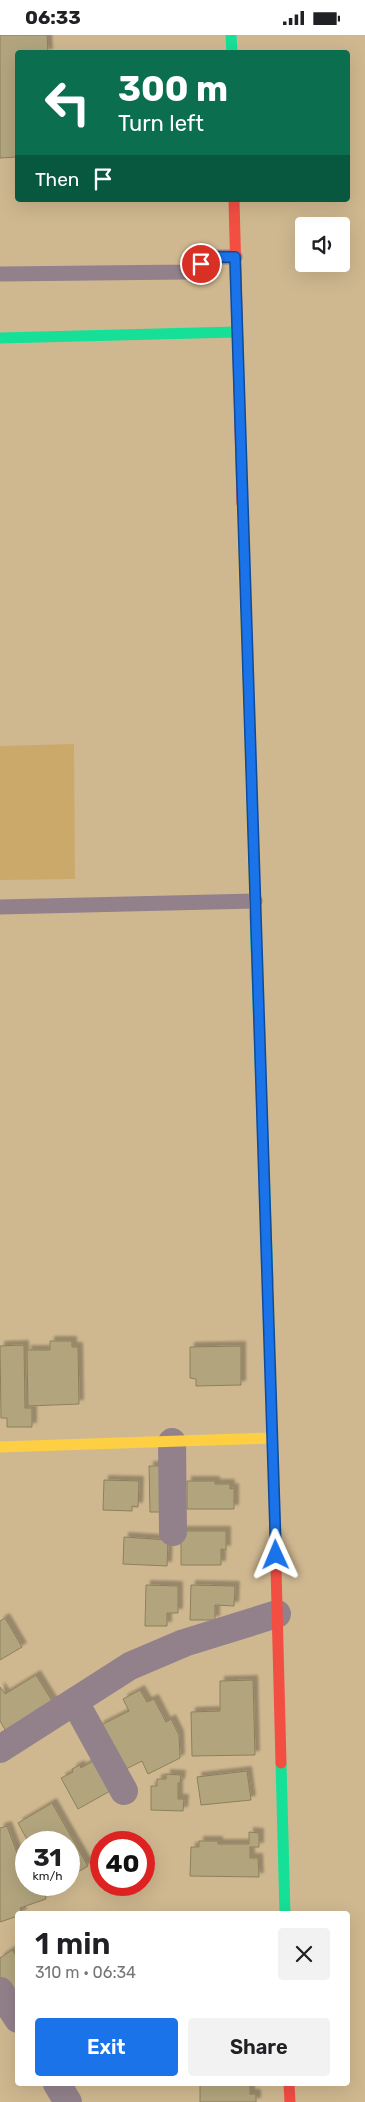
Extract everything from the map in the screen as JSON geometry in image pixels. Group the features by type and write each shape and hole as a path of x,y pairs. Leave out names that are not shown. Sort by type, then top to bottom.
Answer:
{"street":[{"path":"232,35 232,50"},
{"path":"234,202 236,332 273,1438 285,1911"},
{"path":"0,338 236,332"},
{"path":"0,1447 273,1438"},
{"path":"172,1442 173,1532"},
{"path":"0,1749 139,1663 184,1643 277,1614"},
{"path":"75,1702 124,1791"},
{"path":"58,2086 68,2102"},
{"path":"289,2086 290,2102"}],"lane":[{"path":"0,273 188,272 214,257 235,257"},
{"path":"0,907 255,901"}],"shaded area":[{"path":"74,744 75,879 0,880 0,746"}],"building":[{"path":"0,35 47,35 48,50 15,50 15,157 0,158"},
{"path":"50,1341 72,1341 72,1347 78,1347 79,1404 28,1406 27,1350 50,1350"},
{"path":"24,1345 25,1408 32,1408 32,1427 7,1427 7,1418 1,1418 0,1346"},
{"path":"241,1346 241,1385 196,1386 196,1379 190,1378 190,1347"},
{"path":"149,1466 162,1466 163,1512 150,1512"},
{"path":"104,1480 139,1481 138,1507 132,1506 132,1511 103,1510"},
{"path":"187,1481 215,1481 215,1484 230,1484 230,1489 234,1488 234,1509 187,1509"},
{"path":"181,1531 226,1531 226,1550 221,1549 221,1565 181,1565"},
{"path":"124,1537 168,1540 167,1566 123,1564"},
{"path":"146,1585 178,1586 178,1613 167,1613 167,1626 145,1626"},
{"path":"191,1585 235,1586 234,1606 215,1605 215,1620 190,1620"},
{"path":"5,1618 22,1647 0,1660 0,1621"},
{"path":"36,1675 54,1704 7,1733 0,1721 0,1687 5,1694"},
{"path":"253,1680 255,1755 192,1756 191,1712 220,1711 220,1681"},
{"path":"140,1690 147,1702 154,1699 166,1722 171,1719 179,1735 180,1758 148,1774 142,1761 122,1771 99,1726 129,1711 123,1699"},
{"path":"93,1761 110,1791 78,1809 61,1778 73,1772 72,1769 80,1765 81,1768"},
{"path":"247,1771 251,1800 201,1805 197,1777"},
{"path":"166,1774 181,1775 180,1783 178,1783 178,1799 184,1799 183,1811 151,1810 151,1786 157,1786 157,1779 166,1779"},
{"path":"52,1803 68,1831 22,1831 18,1823"},
{"path":"7,1826 15,1847 15,1896 45,1896 46,1899 20,1908 21,1911 15,1911 15,1917 0,1922 0,1828"},
{"path":"249,1832 259,1833 259,1847 250,1847 250,1858 258,1858 259,1877 190,1876 191,1847 199,1847 199,1841 218,1841 218,1844 249,1844"},
{"path":"80,1852 88,1866 80,1871"},
{"path":"12,1950 15,1954 15,1988 10,1992 0,1977 0,1958"},
{"path":"200,2086 250,2086 250,2094 256,2094 256,2102 200,2102"}],"traffic: fast":[{"path":"231,35 232,50"},
{"path":"0,338 236,332"},
{"path":"255,914 268,1283"},
{"path":"281,1763 285,1911"}],"traffic: slow":[{"path":"242,504 255,914"},
{"path":"268,1283 274,1489"},
{"path":"0,1447 273,1438"}],"traffic: jam":[{"path":"234,202 242,504"},
{"path":"274,1489 281,1763"},
{"path":"289,2086 290,2102"}],"route":[{"path":"201,264 214,257 235,257 276,1555"}]}
